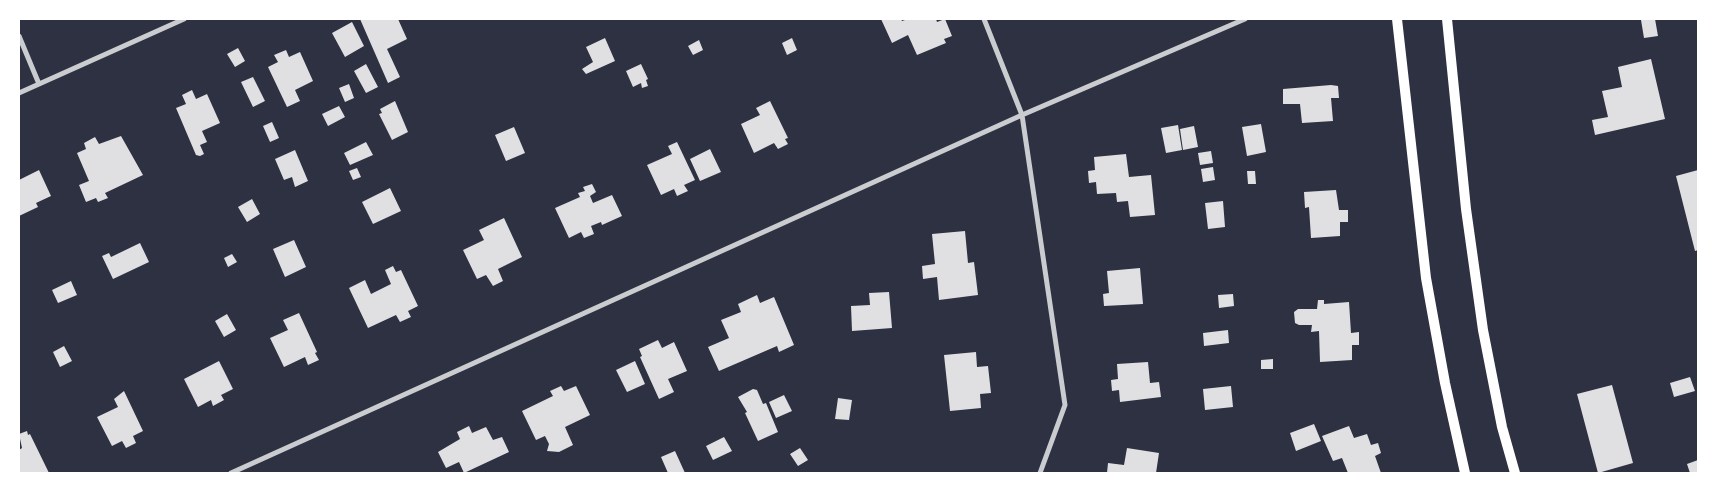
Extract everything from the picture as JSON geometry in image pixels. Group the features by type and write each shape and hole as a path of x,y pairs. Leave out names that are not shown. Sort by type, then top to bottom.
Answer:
{"main road":[{"path":"1397,19 1426,278 1445,384 1465,473"},
{"path":"1447,19 1466,209 1482,320 1502,427 1515,473"}],"street":[{"path":"19,93 184,19"},
{"path":"984,19 1022,115 1065,405 1040,473"},
{"path":"231,473 1022,115 1245,19"},
{"path":"19,36 39,84"}],"building":[{"path":"360,19 398,19 407,39 387,49 400,77 388,83"},
{"path":"881,19 901,19 902,21 908,19 936,19 937,22 945,19 952,36 944,39 946,43 917,55 908,35 892,43"},
{"path":"1655,19 1658,36 1644,38 1641,20"},
{"path":"352,22 364,46 345,57 332,33"},
{"path":"605,38 615,61 586,74 582,69 593,62 586,47"},
{"path":"792,38 797,50 787,55 782,43"},
{"path":"699,40 703,50 693,55 688,46"},
{"path":"238,48 245,61 235,67 227,54"},
{"path":"286,50 289,57 300,52 313,81 295,90 300,101 287,107 268,67 278,62 274,55"},
{"path":"1651,59 1665,119 1595,135 1592,120 1608,117 1602,91 1622,87 1618,67"},
{"path":"366,64 378,87 366,93 354,71"},
{"path":"641,64 648,79 646,80 648,86 642,88 641,83 633,87 626,71"},
{"path":"253,77 265,101 253,107 241,82"},
{"path":"349,84 354,98 345,102 339,88"},
{"path":"1338,86 1339,98 1331,98 1333,121 1302,123 1300,104 1283,104 1283,89"},
{"path":"192,90 196,99 207,94 220,123 202,131 207,142 200,145 204,154 200,156 196,155 176,108 186,104 182,95"},
{"path":"395,101 408,132 392,140 379,114 382,113 380,109"},
{"path":"770,101 788,138 785,139 788,144 778,149 774,143 754,153 741,124 760,115 756,108"},
{"path":"339,106 345,117 328,126 322,114"},
{"path":"272,122 279,138 270,142 263,126"},
{"path":"1261,124 1266,152 1247,156 1242,127"},
{"path":"1178,125 1182,150 1166,153 1161,128"},
{"path":"1194,126 1198,147 1183,150 1180,129"},
{"path":"514,127 525,153 506,161 495,135"},
{"path":"121,136 143,175 105,193 108,198 98,202 96,198 86,202 79,185 89,181 77,153 86,149 84,143 95,137 99,144"},
{"path":"366,142 373,155 350,165 344,153"},
{"path":"677,142 695,180 684,185 688,191 677,196 674,189 661,195 647,165 672,154 668,146"},
{"path":"710,149 721,172 700,181 690,159"},
{"path":"295,150 308,181 295,187 292,177 284,180 275,159"},
{"path":"1211,151 1213,163 1200,165 1198,153"},
{"path":"1126,154 1129,177 1151,175 1155,215 1130,217 1128,201 1117,202 1116,193 1097,194 1096,182 1089,183 1088,171 1095,170 1094,157"},
{"path":"1213,167 1215,180 1203,182 1201,169"},
{"path":"357,168 361,177 353,180 349,171"},
{"path":"39,170 51,196 36,203 38,207 19,216 19,180"},
{"path":"1698,170 1698,250 1695,251 1676,176"},
{"path":"1247,171 1255,171 1256,184 1248,184"},
{"path":"592,184 596,192 590,196 593,203 612,195 622,216 602,225 601,222 591,226 594,234 584,238 581,232 569,238 555,208 580,197 578,193 585,191 583,187"},
{"path":"390,188 401,211 373,224 362,202"},
{"path":"1336,190 1339,210 1348,210 1348,222 1340,222 1340,236 1311,238 1309,207 1305,208 1304,192"},
{"path":"252,199 260,214 247,222 238,207"},
{"path":"1223,201 1225,227 1208,229 1205,203"},
{"path":"504,218 522,257 498,269 503,281 493,286 486,275 477,279 463,250 484,240 479,230"},
{"path":"965,231 968,263 974,262 978,295 939,300 937,277 923,279 922,266 935,264 932,234"},
{"path":"294,240 306,267 285,277 273,249"},
{"path":"140,243 149,262 113,279 102,256 109,253 111,257"},
{"path":"232,254 237,262 228,267 224,258"},
{"path":"393,266 396,272 401,270 418,306 408,311 411,317 400,322 396,315 368,328 349,288 365,280 371,294 391,284 385,270"},
{"path":"1140,268 1143,304 1104,306 1103,294 1109,293 1107,271"},
{"path":"71,281 77,295 58,303 52,290"},
{"path":"889,292 892,328 852,331 851,306 870,305 869,293"},
{"path":"1233,294 1234,306 1219,308 1218,295"},
{"path":"757,295 760,303 774,297 794,345 779,352 777,346 719,371 708,347 729,338 721,320 741,312 738,304"},
{"path":"1318,300 1324,300 1324,304 1349,302 1351,333 1359,332 1359,345 1352,345 1352,360 1320,362 1319,331 1311,332 1312,325 1299,325 1295,323 1294,312 1298,309 1317,309"},
{"path":"299,313 319,360 308,365 305,357 284,367 270,338 288,330 283,320"},
{"path":"227,314 236,330 224,337 215,321"},
{"path":"1228,330 1229,343 1204,346 1203,333"},
{"path":"658,340 662,348 674,342 687,371 668,379 674,392 659,399 640,357 642,356 639,349"},
{"path":"64,346 72,361 60,367 53,352"},
{"path":"976,352 977,367 988,366 991,393 980,394 981,408 950,411 944,355"},
{"path":"1273,359 1273,369 1261,369 1261,360"},
{"path":"219,361 233,389 221,395 224,400 213,406 211,400 198,407 184,379"},
{"path":"635,361 645,384 627,392 616,370"},
{"path":"1148,362 1150,383 1159,382 1161,397 1120,402 1119,390 1112,391 1111,380 1118,379 1117,364"},
{"path":"1690,377 1695,391 1674,397 1670,383"},
{"path":"1612,385 1633,463 1598,473 1577,394"},
{"path":"561,386 564,391 576,386 590,415 565,427 573,445 559,452 547,451 549,444 545,436 536,440 522,411 553,396 550,391"},
{"path":"1231,386 1233,407 1205,410 1203,389"},
{"path":"753,389 757,390 763,404 766,403 778,432 758,441 745,413 747,412 738,397"},
{"path":"124,391 143,431 133,436 136,443 126,448 122,441 112,446 97,417 118,407 114,399"},
{"path":"784,395 792,411 776,418 769,402"},
{"path":"838,398 852,400 849,420 835,419"},
{"path":"1314,424 1321,441 1296,451 1290,433"},
{"path":"469,426 472,433 486,427 493,440 502,437 509,452 464,473 459,462 446,468 438,452 460,439 457,432"},
{"path":"1349,426 1354,438 1367,434 1371,445 1378,443 1381,453 1375,456 1381,473 1348,473 1342,458 1333,461 1322,436"},
{"path":"27,431 49,473 19,473 19,450 22,448 19,434"},
{"path":"724,437 732,451 713,460 706,446"},
{"path":"800,448 808,460 798,466 790,454"},
{"path":"1127,448 1159,453 1156,473 1107,473 1108,463 1124,465"},
{"path":"675,451 685,473 668,473 661,457"},
{"path":"1698,460 1698,473 1690,473 1687,464"}]}
